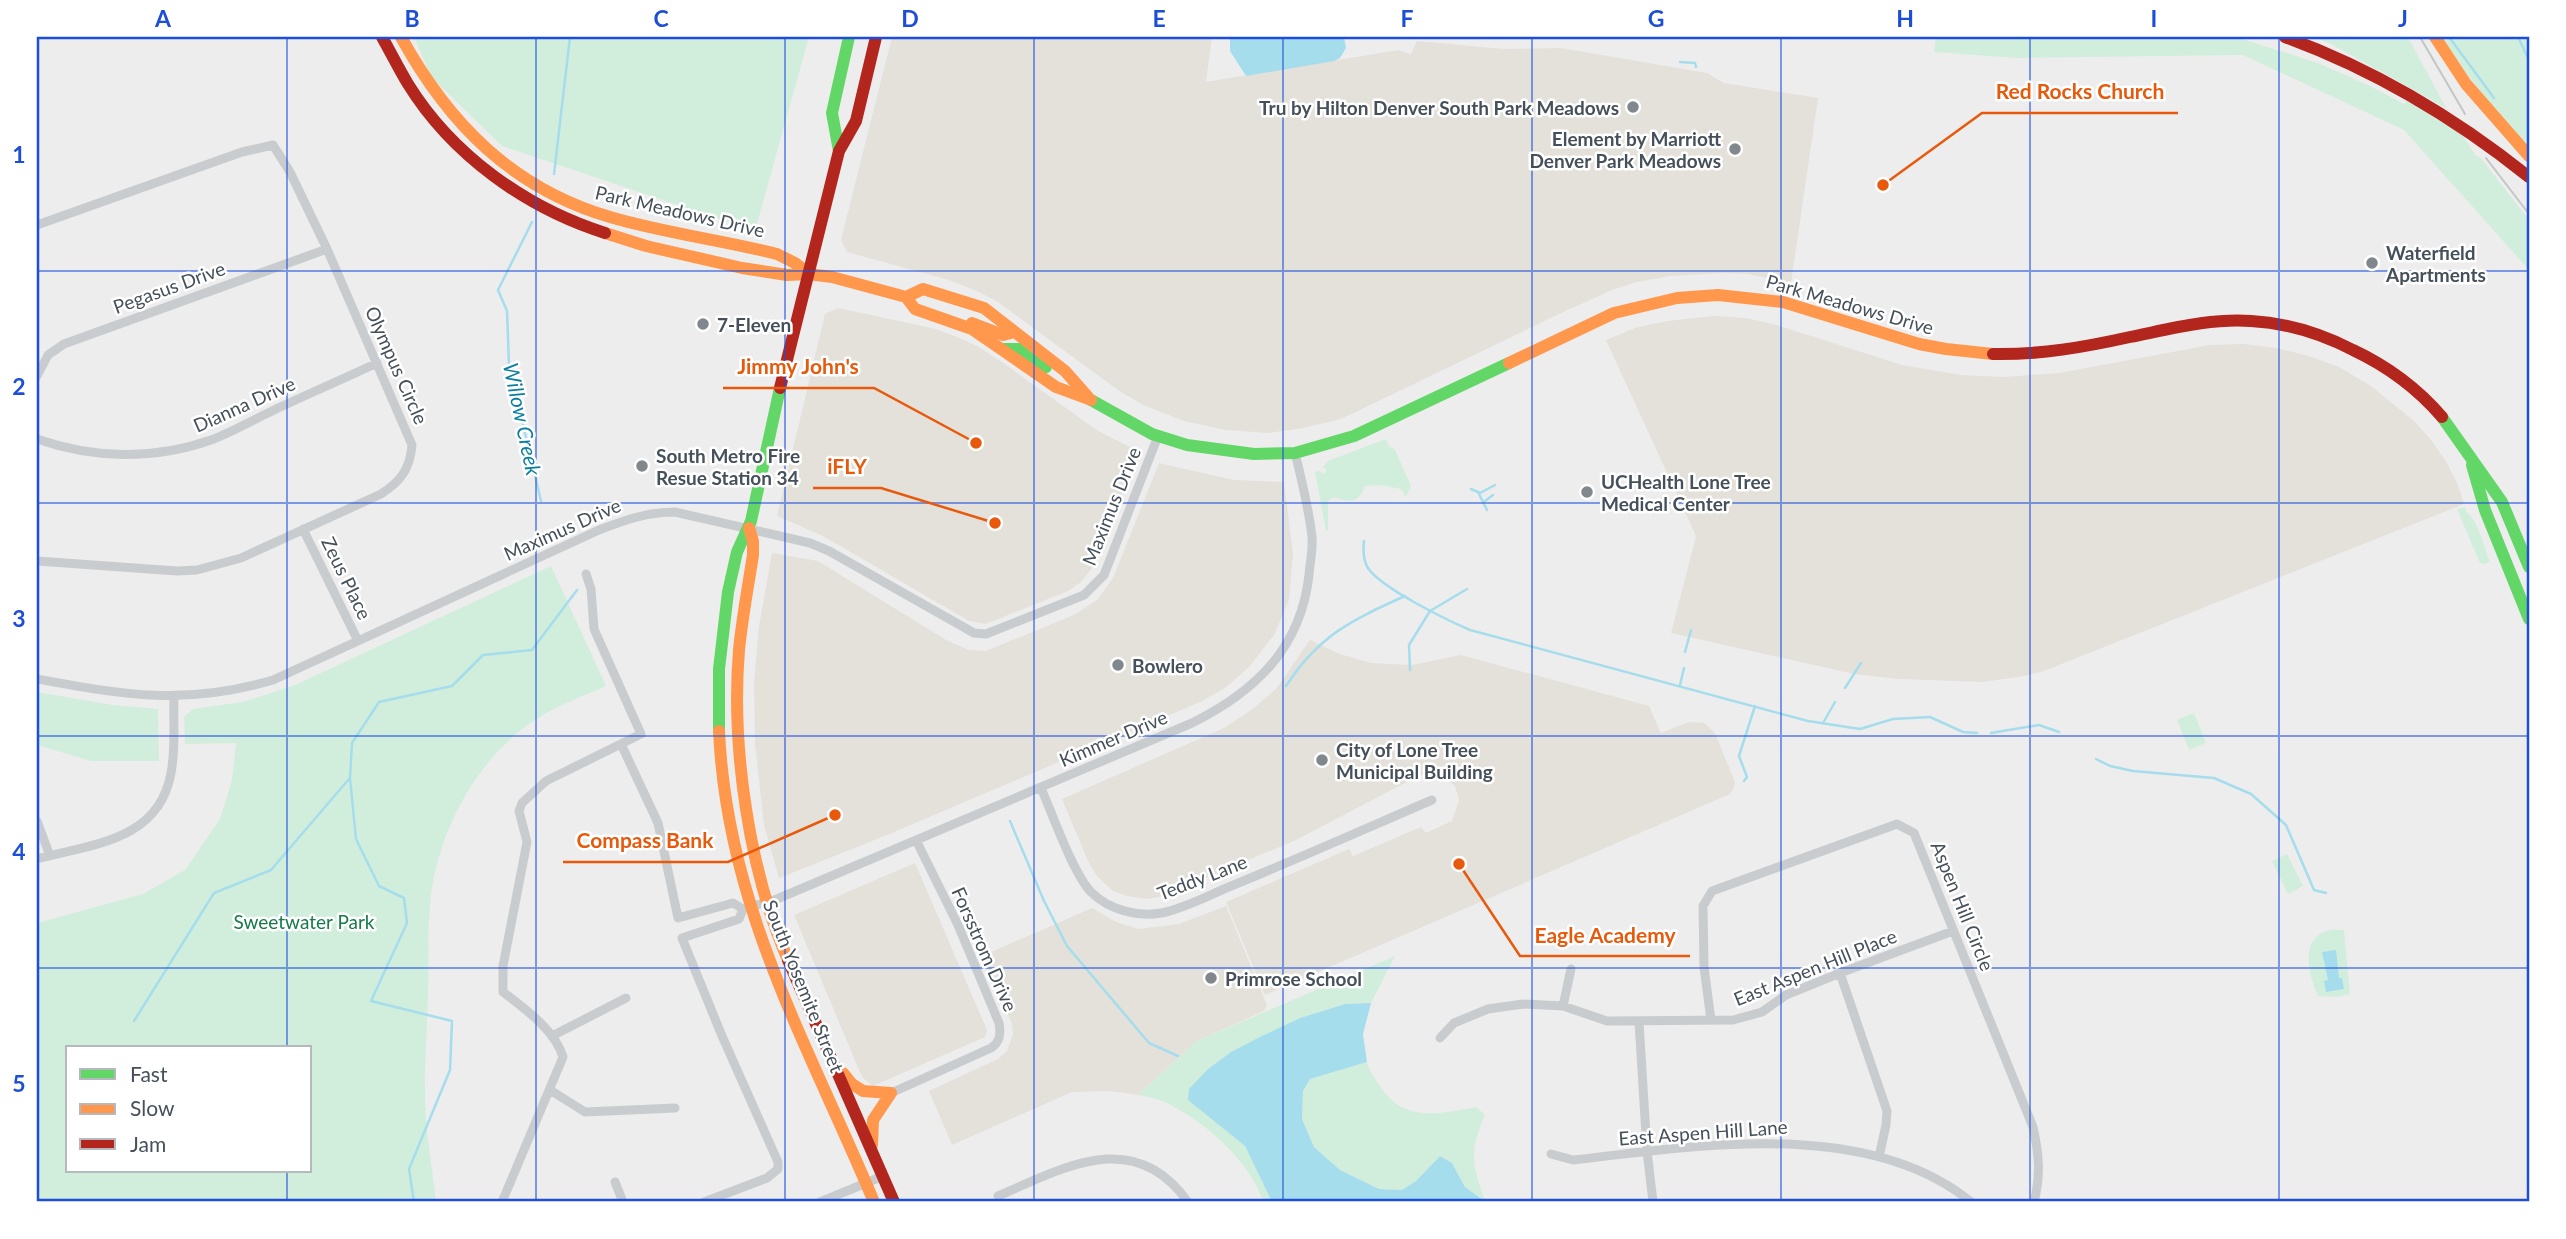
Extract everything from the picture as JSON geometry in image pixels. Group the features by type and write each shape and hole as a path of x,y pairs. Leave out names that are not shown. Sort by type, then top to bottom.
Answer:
{"main road":[{"name":"Park Meadows Drive","path":"382,37 413,93 448,136 478,166 538,206 576,225 642,246 768,272 809,274 906,297 923,289 950,296 984,308 1065,371 1089,399"},
{"name":"Park Meadows Drive","path":"401,37 431,90 464,129 498,160 546,191 606,216 777,254 809,274"},
{"name":"South Yosemite Street","path":"839,151 832,113 849,37"},
{"name":"South Yosemite Street","path":"874,1202 778,983 750,907 737,861 729,815 719,713 721,647 736,552 749,528 839,151 856,121 876,37"},
{"path":"2285,37 2340,58 2407,91 2470,131 2529,177"},
{"path":"2435,37 2472,92 2529,156"},
{"name":"Park Meadows Drive","path":"906,297 915,309 972,329 1056,387 1089,399 1158,436 1223,452 1254,454 1295,453 1354,436 1614,313 1680,295 1720,294 1783,302 1939,348 2000,354 2071,349 2195,324 2225,321 2256,322 2299,329 2349,347 2370,358 2408,383 2437,412 2505,507 2529,567"},
{"path":"920,310 931,307 1003,335 1014,332"},
{"path":"1003,349 1020,349 1051,371 1065,371"},
{"name":"Park Meadows Drive","path":"2468,455 2485,510 2529,619"},
{"name":"South Yosemite Street","path":"749,528 753,555 740,649 738,727 755,857 784,950 894,1202"},
{"path":"829,1052 852,1085 867,1093 891,1093 873,1119 872,1151"}],"street":[{"name":"Olympus Circle","path":"37,225 242,152 273,145 290,172 327,249 412,444 411,459 405,474 396,485 241,558 197,570 133,569 37,561"},
{"name":"Pegasus Drive","path":"37,376 48,355 64,344 327,249"},
{"name":"Dianna Drive","path":"37,439 86,452 114,455 182,449 213,439 377,363"},
{"name":"Maximus Drive","path":"37,679 127,694 174,697 237,690 273,680 599,530 640,514 675,512 810,543 829,551 974,633 986,634 1084,596 1095,586 1109,561 1158,436"},
{"name":"Kimmer Drive","path":"750,907 1041,788 1220,710 1240,696 1276,660 1300,616 1308,587 1312,546 1306,498 1295,453"},
{"name":"Zeus Place","path":"303,529 358,641"},
{"path":"502,1202 563,1057 552,1036 503,992 503,966 527,842 519,811 522,803 546,781 641,734 594,629 591,589 586,574"},
{"path":"37,859 126,834 144,824 157,809 171,773 174,697"},
{"path":"621,744 657,824 678,918 733,903 743,909 739,919 682,938 722,1036 779,1162 778,1169 767,1178 704,1202"},
{"name":"Teddy Lane","path":"1041,788 1081,880 1091,893 1116,909 1143,915 1163,913 1189,903 1432,800"},
{"path":"37,821 50,856"},
{"name":"Aspen Hill Circle","path":"1711,1020 1704,967 1703,906 1712,891 1897,824 1914,833 2034,1127 2040,1165 2034,1202"},
{"name":"Forsstrom Drive","path":"891,1093 990,1048 999,1039 1001,1032 957,925 916,840"},
{"name":"East Aspen Hill Place","path":"1440,1038 1454,1023 1488,1009 1523,1003 1563,1006 1607,1021 1733,1020 1762,1012 1786,995 1840,972 1954,931"},
{"path":"1563,1006 1571,969"},
{"path":"1840,972 1887,1111 1879,1157"},
{"path":"552,1036 626,998"},
{"path":"1639,1022 1653,1202"},
{"path":"550,1090 585,1112 675,1108"},
{"name":"East Aspen Hill Lane","path":"1551,1154 1573,1160 1716,1145 1803,1144 1879,1157 1927,1174 1955,1189 1971,1202"},
{"path":"998,1196 1076,1163 1104,1157 1139,1164 1149,1169 1160,1175 1188,1202"},
{"path":"820,1202 883,1176"},
{"path":"615,1182 623,1202"}],"shaded area":[{"path":"892,37 1212,37 1206,82 1398,50 1411,54 1417,41 1504,49 1561,48 1707,73 1724,83 1818,98 1791,283 1748,274 1722,273 1670,276 1637,282 1559,314 1341,419 1268,433 1226,430 1184,421 1143,405 1118,390 998,302 979,292 949,280 847,252 841,240"},
{"path":"838,308 936,329 979,347 1098,431 1134,449 1136,454 1096,563 1081,582 1068,591 986,624 969,621 823,536 777,516 825,314"},
{"path":"1714,316 1746,318 1773,324 1902,365 1961,375 2004,377 2059,373 2210,345 2243,344 2277,348 2309,356 2339,367 2371,386 2414,421 2447,463 2464,504 2044,671 2024,676 1983,682 1899,679 1854,674 1671,633 1696,536 1606,340 1638,327"},
{"path":"1159,463 1234,480 1284,482 1293,554 1289,600 1274,635 1249,667 1225,688 1200,702 779,878 764,825 755,744 754,682 759,626 772,553 818,561 946,640 969,650 986,651 1076,614 1098,599 1113,578"},
{"path":"1310,640 1340,654 1371,663 1412,665 1461,655 1649,706 1661,733 1689,722 1704,723 1715,733 1735,782 1734,788 1730,794 1265,995 1226,902 1349,849 1353,856 1421,827 1426,833 1452,821 1459,800 1455,786 1441,775 1420,775 1296,840 1163,896 1148,899 1113,891 1097,876 1062,799 1224,728 1276,689"},
{"path":"915,863 987,1030 985,1037 873,1086 862,1077 794,915"},
{"path":"1226,906 1267,1005 1264,1011 1197,1041 1138,1095 1110,1091 1072,1092 952,1145 929,1091 998,1059 1007,1051 1013,1034 1012,1024 982,956 1092,908 1116,922 1138,929 1179,924"}],"green space":[{"path":"414,37 809,37 755,231 502,146 432,78"},
{"path":"1936,37 2236,37 2318,63 2404,104 2408,99 2461,133 2476,156 2480,157 2529,220 2529,270 2404,130 2243,55 2016,58 1934,52"},
{"path":"2313,37 2408,37 2446,108 2331,44"},
{"path":"2441,37 2525,37 2529,45 2529,149 2481,94"},
{"path":"1386,439 1389,446 1395,450 1411,486 1406,497 1401,489 1381,485 1364,486 1356,499 1334,497 1328,501 1326,531 1315,472 1324,474 1327,470 1323,467 1328,461"},
{"path":"2466,508 2480,534 2490,562 2483,564 2479,561 2457,509"},
{"name":"Sweetwater Park","path":"551,566 606,686 538,718 517,733 481,772 453,819 443,844 430,907 425,1072 427,1128 436,1202 37,1202 37,923 143,894 185,870 220,819 232,780 236,743 185,744 184,717 193,709 243,702 295,685"},
{"path":"37,692 113,705 158,709 159,761 91,761 37,745"},
{"path":"2194,713 2206,743 2189,750 2177,720"},
{"path":"2287,854 2303,886 2288,894 2272,861"},
{"path":"2344,930 2350,994 2337,997 2318,996 2310,969 2309,950 2318,935 2327,931"},
{"path":"1395,956 1371,1003 1344,1004 1300,1018 1231,1052 1208,1069 1189,1100 1245,1146 1272,1202 1263,1202 1257,1187 1238,1158 1212,1133 1169,1104 1138,1095 1197,1041"},
{"path":"1367,1062 1389,1098 1411,1111 1436,1113 1476,1107 1485,1115 1476,1139 1474,1158 1485,1201 1465,1187 1452,1163 1440,1156 1416,1181 1402,1190 1379,1189 1340,1170 1314,1147 1302,1119 1303,1091 1310,1079"}],"water":[{"path":"1230,37 1344,37 1346,48 1340,58 1334,61 1246,76 1230,51"},
{"path":"2336,950 2339,978 2342,978 2344,989 2326,992 2324,981 2328,980 2322,952"},
{"path":"1371,1003 1363,1034 1367,1062 1310,1079 1303,1091 1302,1119 1314,1147 1340,1170 1379,1189 1402,1190 1416,1181 1440,1156 1452,1163 1465,1187 1486,1202 1272,1202 1245,1146 1188,1100 1189,1089 1208,1069 1231,1052 1300,1018 1345,1004"}],"waterway":[{"name":"Willow Creek","path":"554,174 570,37"},
{"path":"2449,37 2494,98"},
{"path":"2518,37 2529,60"},
{"path":"1680,62 1695,63 1696,67"},
{"name":"Willow Creek","path":"532,222 498,290 507,311 509,366 541,501"},
{"path":"1471,489 1480,493 1495,485"},
{"path":"1479,494 1487,510"},
{"path":"1485,501 1493,495"},
{"path":"1364,541 1365,562 1375,576 1415,603 1470,630 1808,721 1860,729 1893,719 1930,717 1963,732 1977,733"},
{"path":"1410,670 1409,645 1430,611 1467,589"},
{"name":"Willow Creek","path":"414,1202 409,1169 450,1070 452,1021 371,1001 407,923 404,898 379,886 356,839 350,778 352,743 379,702 452,686 483,655 532,650 577,590"},
{"path":"1286,686 1298,668 1324,641 1369,613 1405,596"},
{"path":"1685,652 1691,630"},
{"path":"1845,688 1861,663"},
{"path":"1680,685 1684,668"},
{"path":"1823,723 1835,702"},
{"path":"1744,781 1747,777 1739,756 1755,706"},
{"path":"1991,733 2039,725 2059,732"},
{"path":"2096,759 2110,766 2133,771 2214,778 2251,794 2286,825 2314,890 2326,893"},
{"path":"134,1021 214,893 271,870 349,779"},
{"path":"1010,821 1044,901 1067,946 1149,1043 1178,1056"}],"tram line":[{"path":"2420,37 2465,114"},
{"path":"2486,158 2529,214"}],"traffic: fast":[{"path":"839,151 832,113 849,37"},
{"path":"1003,349 1020,349 1046,367"},
{"path":"1091,400 1152,434 1187,445 1254,454 1295,453 1354,436 1509,363"},
{"path":"719,731 719,669 728,592 737,552 751,521 780,388"},
{"path":"2442,417 2502,502 2529,567"},
{"path":"2472,465 2485,510 2529,619"}],"traffic: slow":[{"path":"401,37 440,98 462,125 513,170 543,189 575,205 610,217 777,254 809,274"},
{"path":"2435,37 2466,84 2529,156"},
{"path":"605,233 646,246 742,268 787,275 832,277 906,297 915,309 972,329 1056,387 1091,400"},
{"path":"906,297 923,289 984,308 1065,371 1088,397"},
{"path":"1509,363 1614,313 1677,298 1718,295 1783,302 1919,344 1993,354"},
{"path":"972,323 1003,335 1014,332"},
{"path":"749,528 753,555 740,638 737,688 741,767 753,848 774,925 788,960"},
{"path":"719,731 725,796 737,857 754,916 798,1030 874,1202"},
{"path":"843,1073 852,1084 863,1091 891,1093 873,1120 872,1145"}],"traffic: jam":[{"path":"382,37 426,110 469,156 520,194 547,209 605,233"},
{"path":"780,388 839,151 856,121 876,37"},
{"path":"2285,37 2351,64 2413,97 2472,134 2529,177"},
{"path":"1993,354 2062,350 2206,323 2236,320 2264,322 2317,334 2366,356 2412,388 2442,417"},
{"path":"788,960 894,1202"}],"place":[{"name":"Tru by Hilton Denver South Park Meadows","path":"1633,107"},
{"name":"Element by Marriott Denver Park Meadows","path":"1735,149"},
{"name":"Red Rocks Church","path":"1883,185"},
{"name":"Waterfield Apartments","path":"2372,263"},
{"name":"7-Eleven","path":"703,324"},
{"name":"Jimmy John's","path":"976,443"},
{"name":"South Metro Fire Resue Station 34","path":"642,466"},
{"name":"UCHealth Lone Tree Medical Center","path":"1587,492"},
{"name":"iFLY","path":"995,523"},
{"name":"Bowlero","path":"1118,665"},
{"name":"City of Lone Tree Municipal Building","path":"1322,760"},
{"name":"Compass Bank","path":"835,815"},
{"name":"Eagle Academy","path":"1459,864"},
{"name":"Primrose School","path":"1211,978"}]}
